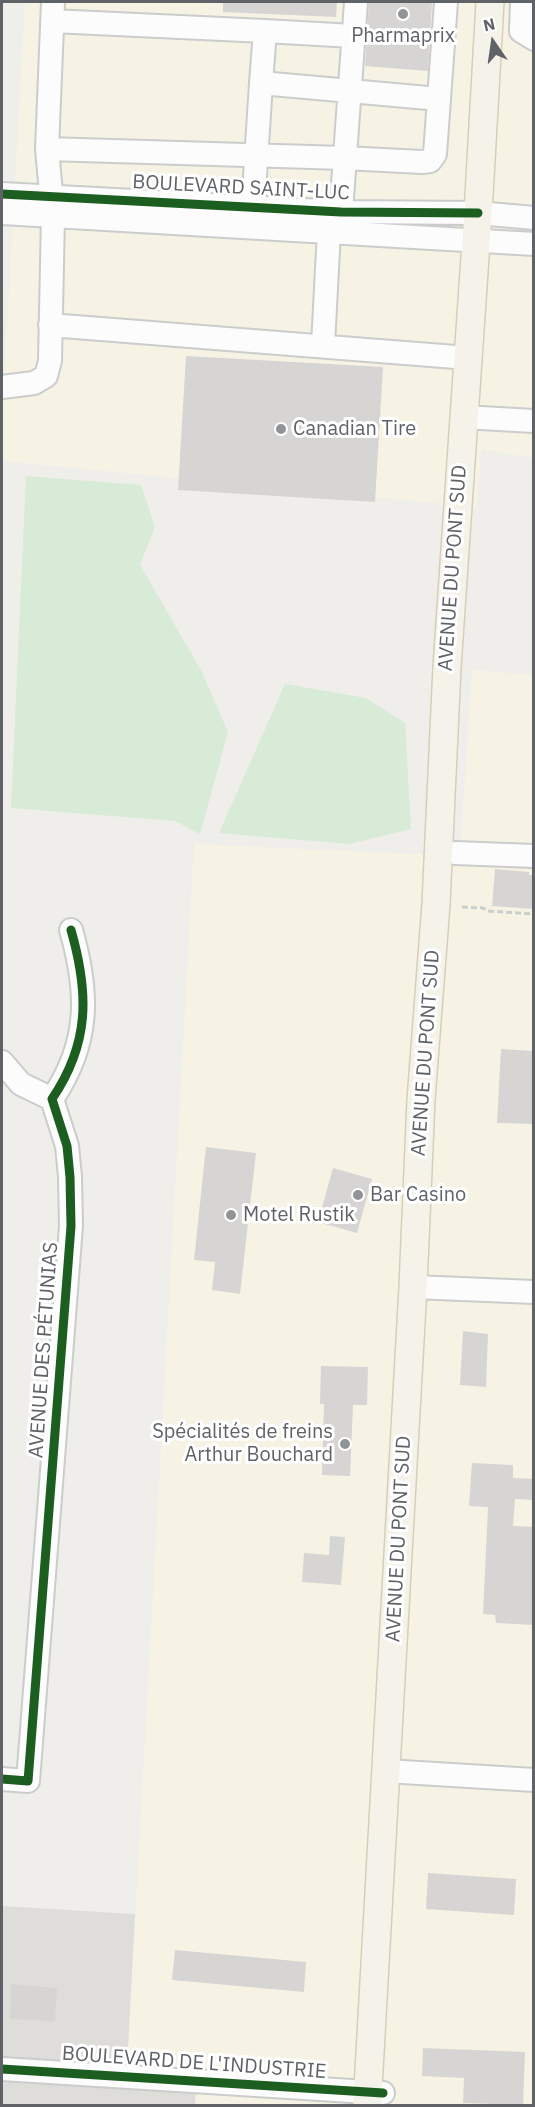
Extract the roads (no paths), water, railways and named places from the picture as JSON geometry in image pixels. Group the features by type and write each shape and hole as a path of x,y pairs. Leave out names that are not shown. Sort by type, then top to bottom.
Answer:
{"main road":[{"name":"AVENUE DU PONT SUD","path":"485,214 490,2"},
{"name":"AVENUE DU PONT SUD","path":"375,2099 420,1288 455,853 470,418 468,358 485,214 503,2"},
{"name":"AVENUE DU PONT SUD","path":"420,1288 421,1100 436,904 447,667 470,418 478,363 482,241"}],"street":[{"path":"341,212 356,2"},
{"path":"47,149 430,161 435,154 446,2"},
{"path":"522,2 521,31 534,39"},
{"path":"2,387 34,383 46,375 50,361 52,206 47,149 52,11 265,32 353,36"},
{"path":"253,217 265,32"},
{"path":"261,83 439,99"},
{"name":"BOULEVARD SAINT-LUC","path":"2,194 52,206 253,217 341,212 485,214 534,218"},
{"name":"BOULEVARD SAINT-LUC","path":"2,213 52,206"},
{"name":"BOULEVARD SAINT-LUC","path":"253,217 328,231 534,244"},
{"path":"323,345 328,231"},
{"path":"50,325 468,358"},
{"path":"470,418 534,421"},
{"path":"455,853 534,856"},
{"path":"2,1062 21,1084 52,1099 64,1082 76,1053 83,1017 83,984 71,930"},
{"name":"AVENUE DES PÉTUNIAS","path":"2,1779 28,1781 68,1281 71,1226 70,1177 67,1146 52,1099"},
{"path":"420,1288 534,1292"},
{"path":"392,1772 534,1780"},
{"name":"BOULEVARD DE L'INDUSTRIE","path":"2,2068 375,2099"}],"place":[{"name":"Pharmaprix","path":"403,14"},
{"name":"Canadian Tire","path":"281,429"},
{"name":"Bar Casino","path":"358,1195"},
{"name":"Motel Rustik","path":"231,1215"},
{"name":"Spécialités de freins Arthur Bouchard","path":"345,1444"}]}
